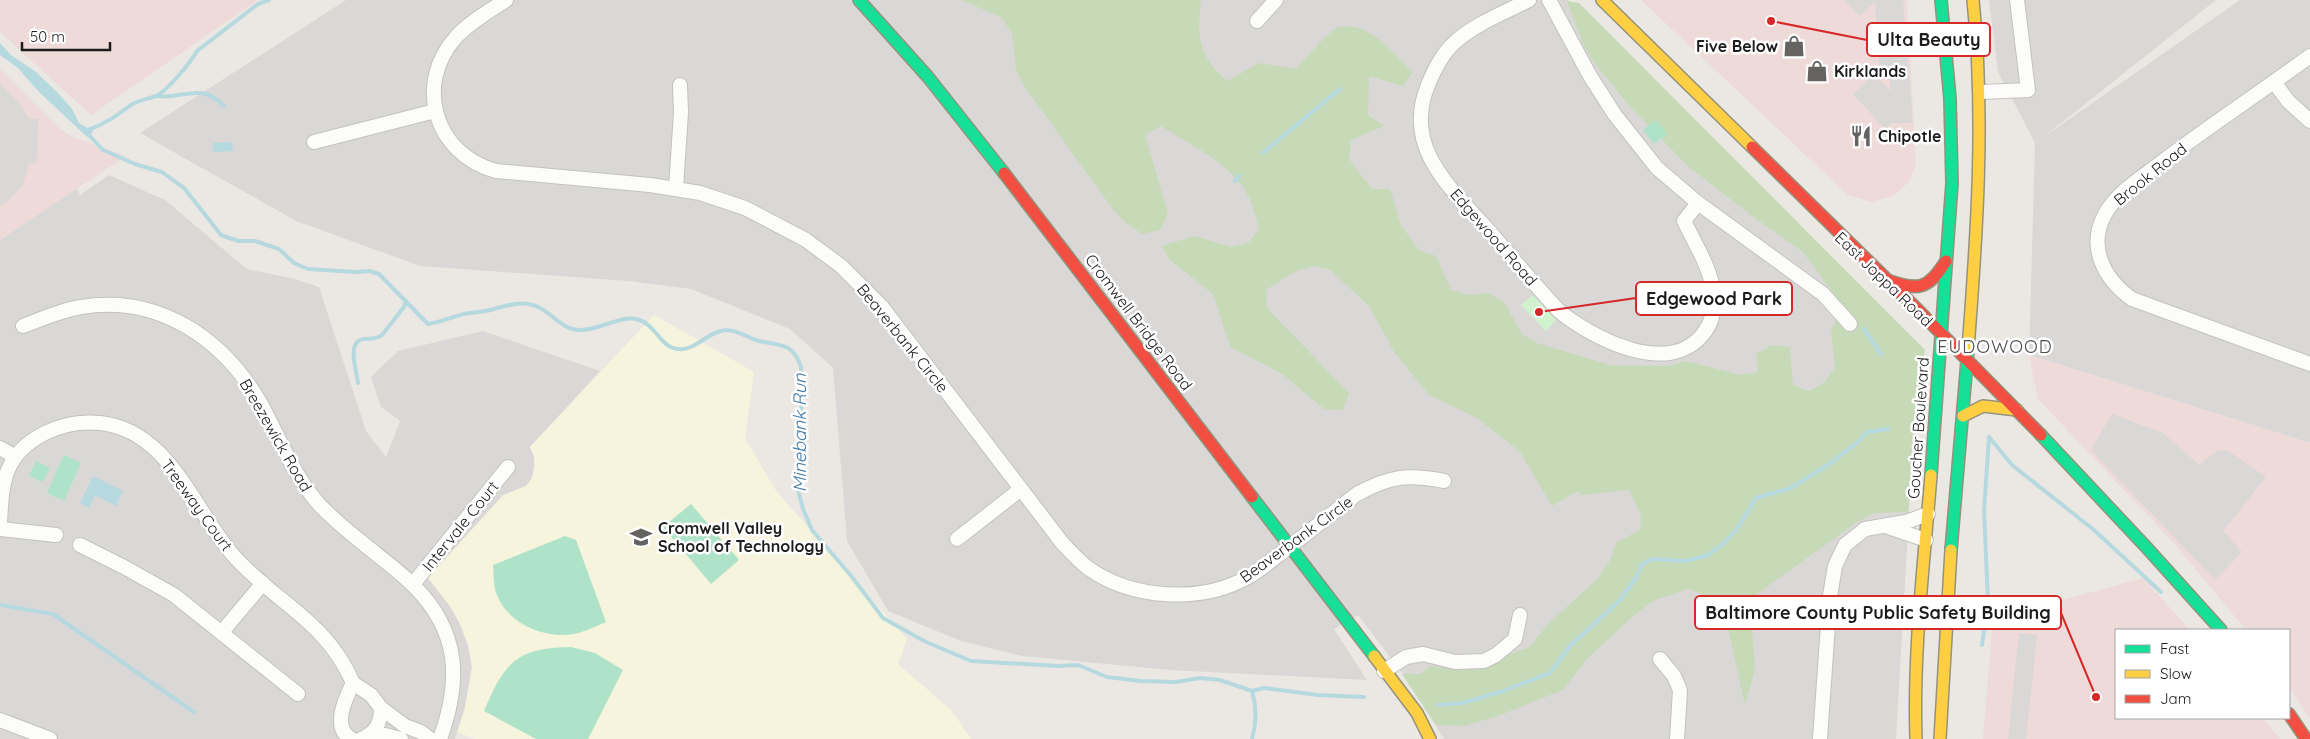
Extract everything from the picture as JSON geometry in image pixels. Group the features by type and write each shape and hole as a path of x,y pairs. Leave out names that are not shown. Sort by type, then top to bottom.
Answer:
{"main road":[{"name":"Cromwell Bridge Road","path":"859,0 928,77 970,128 1417,712 1430,737"},
{"name":"East Joppa Road","path":"1602,0 2017,410 2158,558 2220,629"},
{"name":"Goucher Boulevard","path":"1916,739 1915,706 1946,261 1952,142 1945,26 1941,0"},
{"path":"1940,739 1948,599 1968,361 1979,184 1981,92 1973,0"},
{"path":"1885,279 1905,287 1925,286 1935,280 1946,261"},
{"path":"1963,416 1983,406 2017,410"},
{"name":"Cromwell Bridge Road","path":"1384,670 1406,718"},
{"path":"2290,715 2306,739"}],"street":[{"name":"Beaverbank Circle","path":"506,0 464,30 449,47 435,78 433,99 435,111 443,129 456,149 465,157 485,168 511,173 676,188 723,200 767,218 806,240 840,266 869,293 892,320 1063,544 1087,567 1117,584 1150,593 1184,594 1218,589 1247,577 1358,494 1375,484 1405,476 1444,481"},
{"name":"Edgewood Road","path":"1529,0 1460,38 1449,48 1436,66 1423,98 1420,120 1423,142 1439,174 1566,316 1582,329 1602,339 1651,353 1674,352 1685,349 1701,337 1710,322 1714,304 1711,280 1684,221 1698,202"},
{"path":"1548,0 1590,76 1632,138 1657,168 1698,202 1823,294 1850,324"},
{"path":"1981,92 2028,90 2017,0"},
{"path":"1257,21 1275,1"},
{"name":"Brook Road","path":"2310,56 2196,136 2124,191 2111,204 2104,216 2097,237 2097,246 2105,271 2112,282 2132,299 2310,364"},
{"path":"2274,82 2288,101 2310,121"},
{"path":"676,188 682,112 680,85"},
{"path":"314,142 435,111"},
{"name":"Breezewick Road","path":"23,326 79,307 113,304 147,308 180,322 196,332 226,357 250,386 298,476 318,504 340,525 413,584 432,607 440,621 452,653 454,671 453,691 440,739"},
{"name":"Treeway Court","path":"0,524 4,478 14,456 39,436 54,428 70,424 90,422 124,427 152,446 169,463 232,554 263,583 299,612 329,643 344,662 353,683"},
{"path":"0,448 14,456"},
{"name":"Intervale Court","path":"413,584 508,467"},
{"path":"957,539 1021,489"},
{"path":"1820,739 1830,596 1835,566 1845,545 1865,529 1906,522 1928,514"},
{"path":"1882,526 1904,531 1926,540"},
{"path":"0,529 56,535"},
{"path":"80,545 150,580 174,595 298,694"},
{"path":"222,632 263,583"},
{"path":"1384,670 1406,657 1423,654 1455,662 1484,661 1496,656 1515,639 1520,615"},
{"path":"1660,659 1674,676 1680,690 1677,739"},
{"path":"351,739 343,730 341,720 344,703 353,683 371,695 381,708 404,726 421,732 430,739"},
{"path":"366,737 380,722 381,708"},
{"path":"0,720 50,739"},
{"path":"366,737 385,735 401,739"}],"shaded area":[{"path":"0,0 258,0 91,115 0,32"},
{"path":"346,0 1036,0 1164,102 1459,376 1915,409 1896,739 1444,739 1405,677 1358,615 1334,629 1367,680 1170,670 1022,656 961,641 888,611 847,541 833,368 790,329 691,289 628,281 420,266 296,221 140,133"},
{"path":"1094,0 1568,0 1925,350 1810,394 1564,387"},
{"path":"1641,0 1907,0 1916,164 1909,182 1893,196 1871,202 1848,195"},
{"path":"1845,0 1903,0 1913,123 1892,123 1885,129 1853,94 1874,75 1891,91 1889,77 1880,77 1875,2 1859,16"},
{"path":"1989,0 2216,0 2045,136 2240,0 2310,0 2310,443 2029,355 2035,143 1998,72"},
{"path":"0,69 58,127 72,137 126,156 0,240"},
{"path":"0,84 21,105 29,119 38,119 37,163 29,164 23,185 10,199 0,206"},
{"path":"109,175 165,200 247,269 295,279 319,287 366,431 386,457 400,421 381,407 371,377 398,351 483,331 600,371 530,447 535,457 532,478 526,486 503,496 428,578 450,606 460,624 468,645 472,667 465,708 455,739 0,739 0,240 77,188 80,195"},
{"name":"Cromwell Valley School of Technology","path":"654,315 754,372 745,438 776,491 907,639 898,664 952,711 971,739 475,739 457,732 465,708 472,667 468,645 460,624 450,606 428,578 503,495 526,486 532,478 535,467 530,447"},
{"path":"2029,355 2310,443 2310,719 2290,689 2290,629 2245,629 2174,543 2038,399"},
{"path":"2112,414 2163,433 2199,465 2217,451 2227,450 2266,477 2223,531 2242,552 2215,580 2091,450"},
{"path":"14,514 62,520 49,552 0,547 0,523 13,524"},
{"path":"178,519 186,523 194,536 204,541 192,566 163,551"},
{"path":"83,530 178,578 217,607 211,615 221,624 229,614 221,607 241,582 266,603 247,627 239,621 231,632 240,639 247,631 308,682 288,709 215,648 221,641 213,634 207,640 168,611 130,588 69,560"},
{"path":"2143,578 2189,629 2115,629 2115,719 2264,719 2280,739 1983,739 1992,630 2012,614"},
{"path":"2019,633 2037,635 2026,739 2008,739"}],"green space":[{"path":"961,0 1201,0 1199,25 1202,45 1210,63 1227,81 1259,63 1296,69 1333,30 1348,26 1359,28 1389,48 1413,72 1403,86 1369,76 1368,115 1384,126 1351,140 1349,159 1372,189 1390,189 1401,225 1419,250 1436,256 1451,290 1469,295 1488,293 1504,302 1522,334 1537,343 1610,365 1668,366 1686,361 1741,375 1758,372 1756,354 1772,345 1790,347 1793,385 1809,391 1825,382 1835,367 1831,332 1842,305 1803,252 1756,219 1689,167 1629,106 1593,61 1583,44 1567,1 1579,3 1925,350 1917,390 1908,512 1874,513 1856,523 1757,594 1751,613 1755,669 1745,705 1722,602 1688,589 1653,601 1631,618 1586,660 1563,690 1498,716 1464,726 1436,725 1402,674 1420,674 1430,666 1466,670 1530,647 1547,625 1596,580 1609,562 1617,542 1640,530 1641,516 1629,490 1581,495 1578,491 1552,506 1520,452 1477,418 1429,395 1394,352 1369,306 1330,270 1313,266 1296,271 1266,290 1267,308 1349,393 1343,410 1324,409 1282,374 1230,347 1213,294 1171,261 1161,246 1195,236 1231,247 1249,242 1259,228 1248,196 1238,181 1229,171 1207,154 1161,126 1145,135 1168,214 1160,230 1142,234 1126,223 1114,211 1024,86 1016,70 1012,33 1001,17"},
{"path":"1656,120 1667,134 1654,144 1643,130"},
{"path":"1533,295 1556,320 1546,331 1521,305"},
{"path":"64,455 81,463 64,501 47,493"},
{"path":"36,461 50,468 43,482 29,476"},
{"path":"691,504 739,560 711,584 663,527"},
{"path":"565,536 576,540 606,622 574,634 563,635 540,632 519,621 502,605 494,584 493,565"},
{"path":"571,647 595,653 623,670 588,739 536,739 484,711 499,680 506,669 515,661 537,651"}],"water":[{"path":"0,43 11,55 36,72 56,91 72,109 79,123 93,131 90,136 87,137 37,90 18,68 0,55"},
{"path":"232,142 233,151 213,152 213,143"},
{"path":"93,476 123,491 116,506 95,495 89,508 80,503"}],"waterway":[{"path":"88,130 105,122 134,103 161,93 178,76 197,51 258,4 269,0"},
{"path":"1263,153 1340,89"},
{"path":"156,96 166,97 191,93 207,94 224,106"},
{"name":"Minebank Run","path":"87,133 103,150 135,164 162,172 184,188 221,235 238,241 255,241 279,249 294,263 308,269 370,271 379,274 428,324 464,314 524,304 542,309 566,327 573,329 595,328 623,319 643,321 672,348 684,349 691,347 713,334 726,330 735,331 759,341 788,348 796,356 801,367 802,450 797,486 803,509 812,530 852,577 883,618 924,641 971,661 1058,666 1078,665 1107,677 1141,681 1176,682 1200,678 1220,680 1252,691 1264,688 1318,695 1364,697"},
{"path":"1235,181 1240,175"},
{"path":"358,383 354,358 355,346 358,341 363,339 380,337 404,307 406,301"},
{"path":"1863,328 1881,354"},
{"name":"Minebank Run","path":"1438,705 1463,703 1503,691 1550,673 1570,646 1619,601 1636,578 1642,564 1652,559 1686,561 1708,555 1723,544 1737,529 1756,498 1791,488 1832,462 1858,442 1867,432 1888,429"},
{"path":"1989,437 2012,465 2094,530 2161,592"},
{"path":"1982,645 1988,602 1984,511 1989,437"},
{"path":"0,605 53,614 194,712"},
{"path":"1252,691 1256,715 1252,739"}],"traffic: fast":[{"path":"859,0 928,77 1004,173"},
{"path":"1931,475 1952,183 1950,99 1941,0"},
{"path":"1951,550 1968,349"},
{"path":"2041,435 2220,629"},
{"path":"1252,497 1374,656"}],"traffic: slow":[{"path":"1602,0 1752,147"},
{"path":"1968,349 1977,218 1979,131 1979,87 1973,0"},
{"path":"1963,416 1983,406 2017,410"},
{"path":"1916,739 1916,673 1931,475"},
{"path":"1940,739 1951,550"},
{"path":"1374,656 1417,713 1430,739"}],"traffic: jam":[{"path":"1752,147 1917,309 2041,435"},
{"path":"1004,173 1252,497"},
{"path":"1887,280 1907,286 1921,286 1934,278 1946,261"},
{"path":"2290,715 2306,739"}],"place":[{"name":"Ulta Beauty","path":"1771,21"},
{"name":"Five Below","path":"1794,46"},
{"name":"Kirklands","path":"1817,71"},
{"name":"Chipotle","path":"1861,136"},
{"name":"Edgewood Park","path":"1539,312"},
{"name":"Cromwell Valley School of Technology","path":"641,537"},
{"name":"Baltimore County Public Safety Building","path":"2096,697"}],"district":[{"name":"EUDOWOOD","path":"1995,347"}]}
